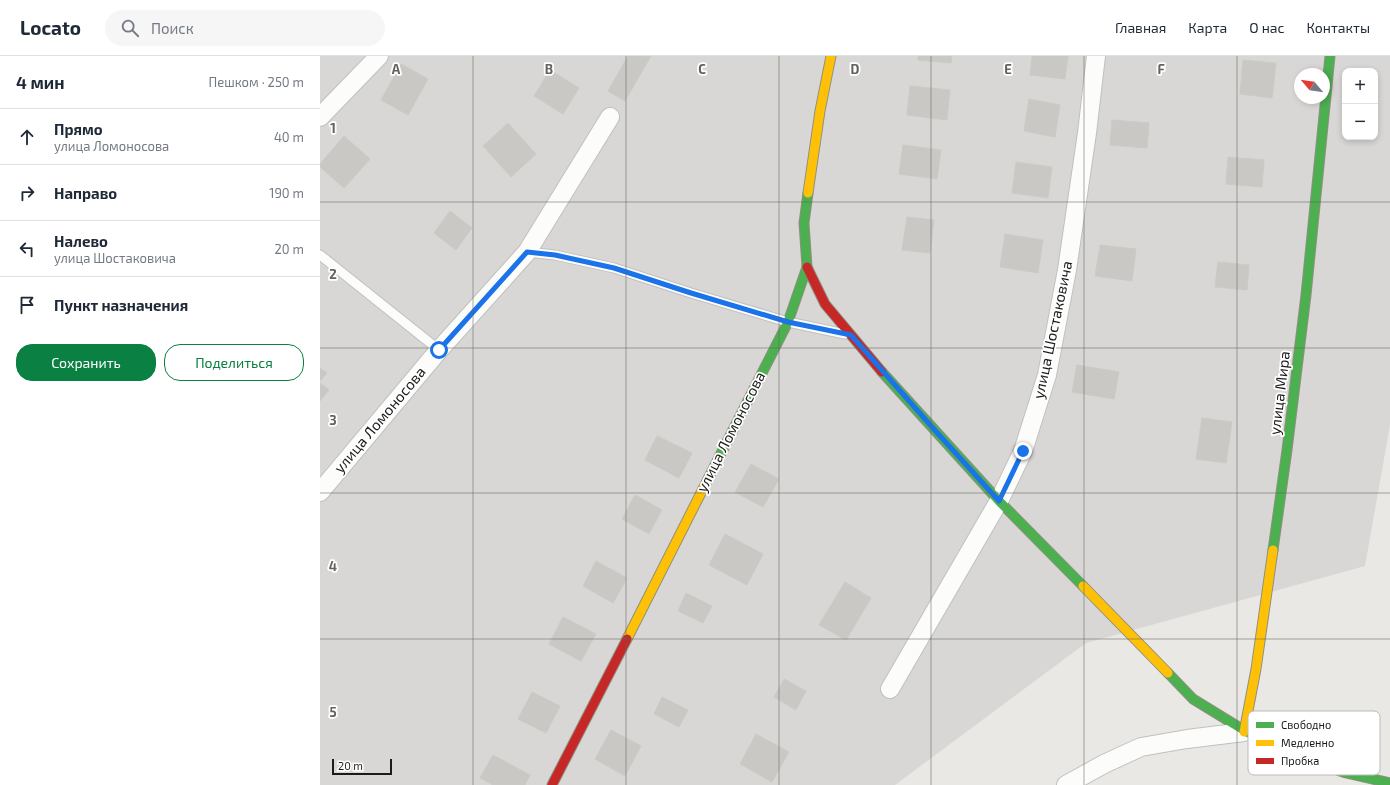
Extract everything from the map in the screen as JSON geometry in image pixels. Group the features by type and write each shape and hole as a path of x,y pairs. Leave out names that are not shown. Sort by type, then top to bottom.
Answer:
{"street":[{"path":"320,117 378,56"},
{"name":"улица Ломоносова","path":"552,785 788,322 807,267 804,223 820,111 831,56"},
{"name":"улица Шостаковича","path":"890,689 999,501 1023,451 1047,375 1067,270 1087,133 1096,56"},
{"name":"улица Мира","path":"1244,732 1256,669 1288,443 1306,295 1330,56"},
{"name":"улица Ломоносова","path":"320,492 439,350 527,252 610,117"},
{"path":"807,267 825,304 921,416 999,501 1193,699 1248,734"},
{"path":"1066,785 1104,764 1142,747 1188,739 1244,732"},
{"path":"1355,775 1390,783"}],"lane":[{"path":"527,252 555,255 614,268 788,322 851,335"},
{"path":"320,254 439,350"}],"shaded area":[{"path":"320,56 1390,56 1390,425 1365,566 1086,643 895,785 320,785"}],"building":[{"path":"628,56 651,56 625,101 608,91"},
{"path":"918,56 952,56 951,63 918,60"},
{"path":"1032,56 1068,56 1065,79 1030,75"},
{"path":"1243,60 1276,63 1272,98 1240,94"},
{"path":"401,64 428,79 408,115 381,100"},
{"path":"550,70 579,88 563,114 534,96"},
{"path":"910,86 950,90 947,120 907,115"},
{"path":"1029,99 1060,105 1055,137 1024,131"},
{"path":"1112,120 1149,123 1147,148 1110,145"},
{"path":"508,123 536,154 511,177 483,146"},
{"path":"344,136 370,159 344,188 320,167 320,164"},
{"path":"903,145 941,150 937,179 899,174"},
{"path":"1228,157 1264,160 1262,187 1226,184"},
{"path":"1016,162 1052,167 1048,198 1012,193"},
{"path":"450,211 472,228 456,250 434,233"},
{"path":"907,217 934,220 930,253 902,250"},
{"path":"1005,234 1043,240 1038,273 1000,267"},
{"path":"1100,245 1136,249 1132,281 1095,276"},
{"path":"1218,262 1249,265 1247,290 1215,287"},
{"path":"1077,365 1119,372 1114,399 1072,392"},
{"path":"320,368 327,373 320,381"},
{"path":"320,383 329,390 320,401"},
{"path":"1202,418 1232,422 1226,463 1196,459"},
{"path":"657,436 692,453 679,478 645,460"},
{"path":"751,464 779,479 763,507 735,492"},
{"path":"635,495 662,510 649,534 622,519"},
{"path":"725,534 763,554 747,585 709,565"},
{"path":"596,561 627,578 613,603 583,586"},
{"path":"845,582 871,598 846,640 819,625"},
{"path":"686,593 712,606 703,623 678,611"},
{"path":"563,617 596,634 581,661 549,644"},
{"path":"784,679 806,691 796,710 774,697"},
{"path":"532,692 560,706 546,733 518,719"},
{"path":"662,697 688,710 679,727 654,714"},
{"path":"611,730 641,746 625,776 595,759"},
{"path":"756,734 789,752 772,782 740,764"},
{"path":"493,755 530,775 525,785 493,785 480,778"}],"traffic: fast":[{"path":"1273,550 1306,295 1330,56"},
{"path":"708,479 788,322 807,267 804,223 808,193"},
{"path":"882,372 999,501 1083,586"},
{"path":"1168,673 1193,699 1248,733"},
{"path":"1355,775 1390,783"}],"traffic: slow":[{"path":"808,193 820,111 831,56"},
{"path":"627,639 708,479"},
{"path":"1244,732 1256,669 1273,550"},
{"path":"1083,586 1168,673"}],"traffic: jam":[{"path":"807,267 825,304 882,372"},
{"path":"552,785 627,639"}],"route":[{"path":"439,350 527,252 555,255 614,268 788,322 851,335 999,501 1023,451"}]}
